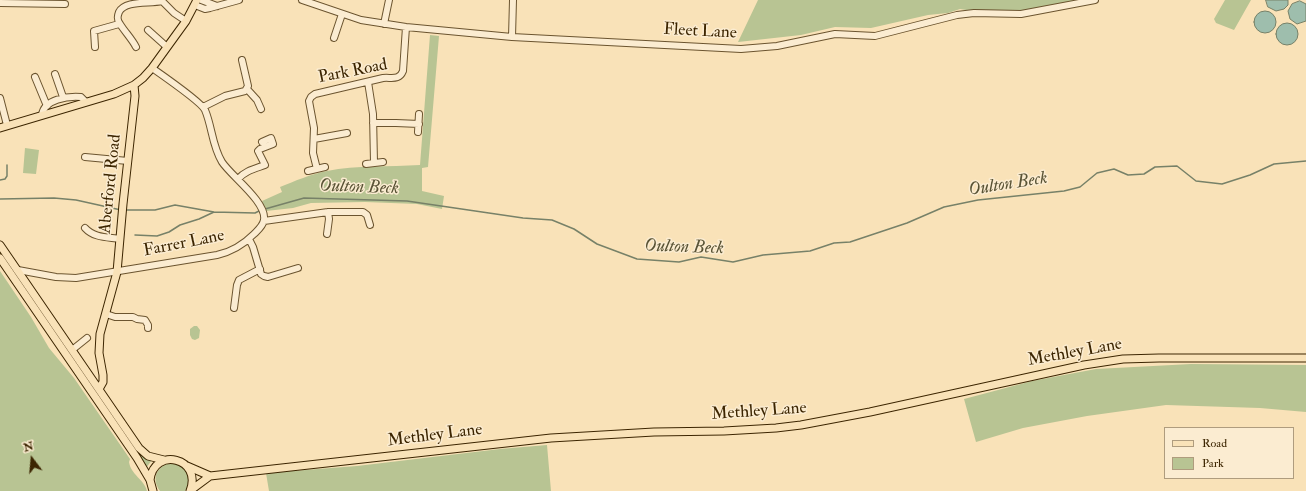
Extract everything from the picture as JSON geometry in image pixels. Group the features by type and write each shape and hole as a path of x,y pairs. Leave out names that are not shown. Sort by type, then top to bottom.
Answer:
{"main road":[{"path":"4,126 114,94 134,85 152,68 186,21 196,3"},
{"name":"Aberford Road","path":"99,389 103,382 100,334 118,272 122,204 135,96 134,85"},
{"name":"Methley Lane","path":"0,245 139,448 148,456 164,460 175,460 210,476 551,438 654,432 747,430 792,426 969,391 1007,381 1084,365 1123,359 1306,358"},
{"path":"0,258 126,442 150,480 153,491"},
{"path":"150,480 155,467 164,460"},
{"path":"187,466 192,477 190,491"},
{"path":"190,491 210,476"}],"street":[{"path":"136,47 131,38 119,24 117,18 122,4 162,0 174,13 186,21"},
{"path":"201,0 218,6"},
{"path":"196,3 205,9 239,0"},
{"name":"Fleet Lane","path":"302,0 361,20 406,27 512,37 750,48 777,46 831,34 875,36 961,14 1021,14 1096,0"},
{"path":"384,24 389,0"},
{"path":"512,37 513,0"},
{"path":"0,3 65,4"},
{"path":"334,38 342,14"},
{"path":"95,47 94,31 119,24"},
{"name":"Park Road","path":"316,169 313,153 314,139 313,123 309,103 310,96 386,78 397,78 403,71 406,27"},
{"path":"148,30 167,47"},
{"path":"242,60 248,86 247,89 257,100 261,109"},
{"path":"152,68 203,107 218,154 227,169 256,199 264,218 328,212 363,212 367,215 370,225"},
{"path":"55,74 63,98"},
{"path":"34,77 47,106"},
{"path":"368,82 372,100 374,123 374,163"},
{"path":"203,107 225,96 247,89"},
{"path":"42,115 42,111 47,106 63,98 74,96 81,97 86,102"},
{"path":"0,98 4,126"},
{"path":"418,132 419,114"},
{"path":"374,123 419,124"},
{"path":"314,139 347,133"},
{"path":"238,179 248,170 264,165 258,151 273,144 271,138 262,142"},
{"path":"85,157 128,161"},
{"path":"366,164 383,162"},
{"path":"308,171 325,167"},
{"path":"327,234 329,219 328,212"},
{"name":"Farrer Lane","path":"18,270 56,277 76,278 221,254 233,250 249,239 260,228 264,218"},
{"path":"85,228 91,234 97,236 120,239"},
{"path":"249,239 262,275 268,277 298,268"},
{"path":"234,308 239,280 260,270"},
{"path":"106,314 115,317 133,317 145,320 148,328"},
{"path":"72,350 87,338"}],"green space":[{"path":"758,0 1077,0 1023,11 972,11 960,9 948,13 928,15 871,28 835,27 801,35 738,42"},
{"path":"1225,0 1251,0 1234,30 1216,23 1214,19"},
{"path":"430,35 439,36 428,167 422,168 422,191 444,196 442,209 417,204 365,202 311,203 293,208 266,211 262,201 282,192 280,187 315,174 338,169 373,166 420,165"},
{"path":"25,148 39,150 36,174 23,173"},
{"path":"0,250 152,460 146,468 0,253"},
{"path":"0,271 31,317 49,348 74,378 130,459 129,462 132,470 143,483 147,491 0,491"},
{"path":"197,326 200,330 199,338 195,340 192,339 190,335 190,329"},
{"path":"1191,364 1306,365 1306,412 1260,408 1166,405 1087,416 1023,428 976,442 964,399 1032,381 1096,369"},
{"path":"547,445 551,491 269,491 266,473 357,466"},
{"path":"173,462 183,466 186,469 189,478 187,488 185,491 160,491 156,481 157,472 163,466"}],"shaded area":[{"path":"1266,0 1288,0 1288,5 1284,9 1276,11 1268,7"},
{"path":"1300,1 1306,4 1306,21 1297,24 1290,19 1288,11 1292,4"},
{"path":"1265,11 1273,14 1276,22 1273,30 1265,33 1257,30 1254,22 1257,14"},
{"path":"1287,23 1295,26 1298,34 1295,42 1287,45 1279,42 1276,34 1279,26"}],"waterway":[{"name":"Oulton Beck","path":"265,209 304,198 407,201 523,218 552,220 574,229 597,244 637,259 679,262 701,257 733,262 763,255 810,251 834,243 850,242 907,223 944,207 978,200 1064,191 1080,187 1097,173 1114,169 1128,175 1144,174 1155,167 1177,166 1196,181 1222,184 1250,175 1274,164 1306,161"},
{"path":"0,180 5,179 7,176 7,165"},
{"name":"Oulton Beck","path":"0,199 54,198 76,200 121,210"},
{"name":"Oulton Beck","path":"125,210 155,210 175,205 214,212 255,213 261,210"},
{"path":"135,235 157,236 169,232 180,225 214,212"}]}
